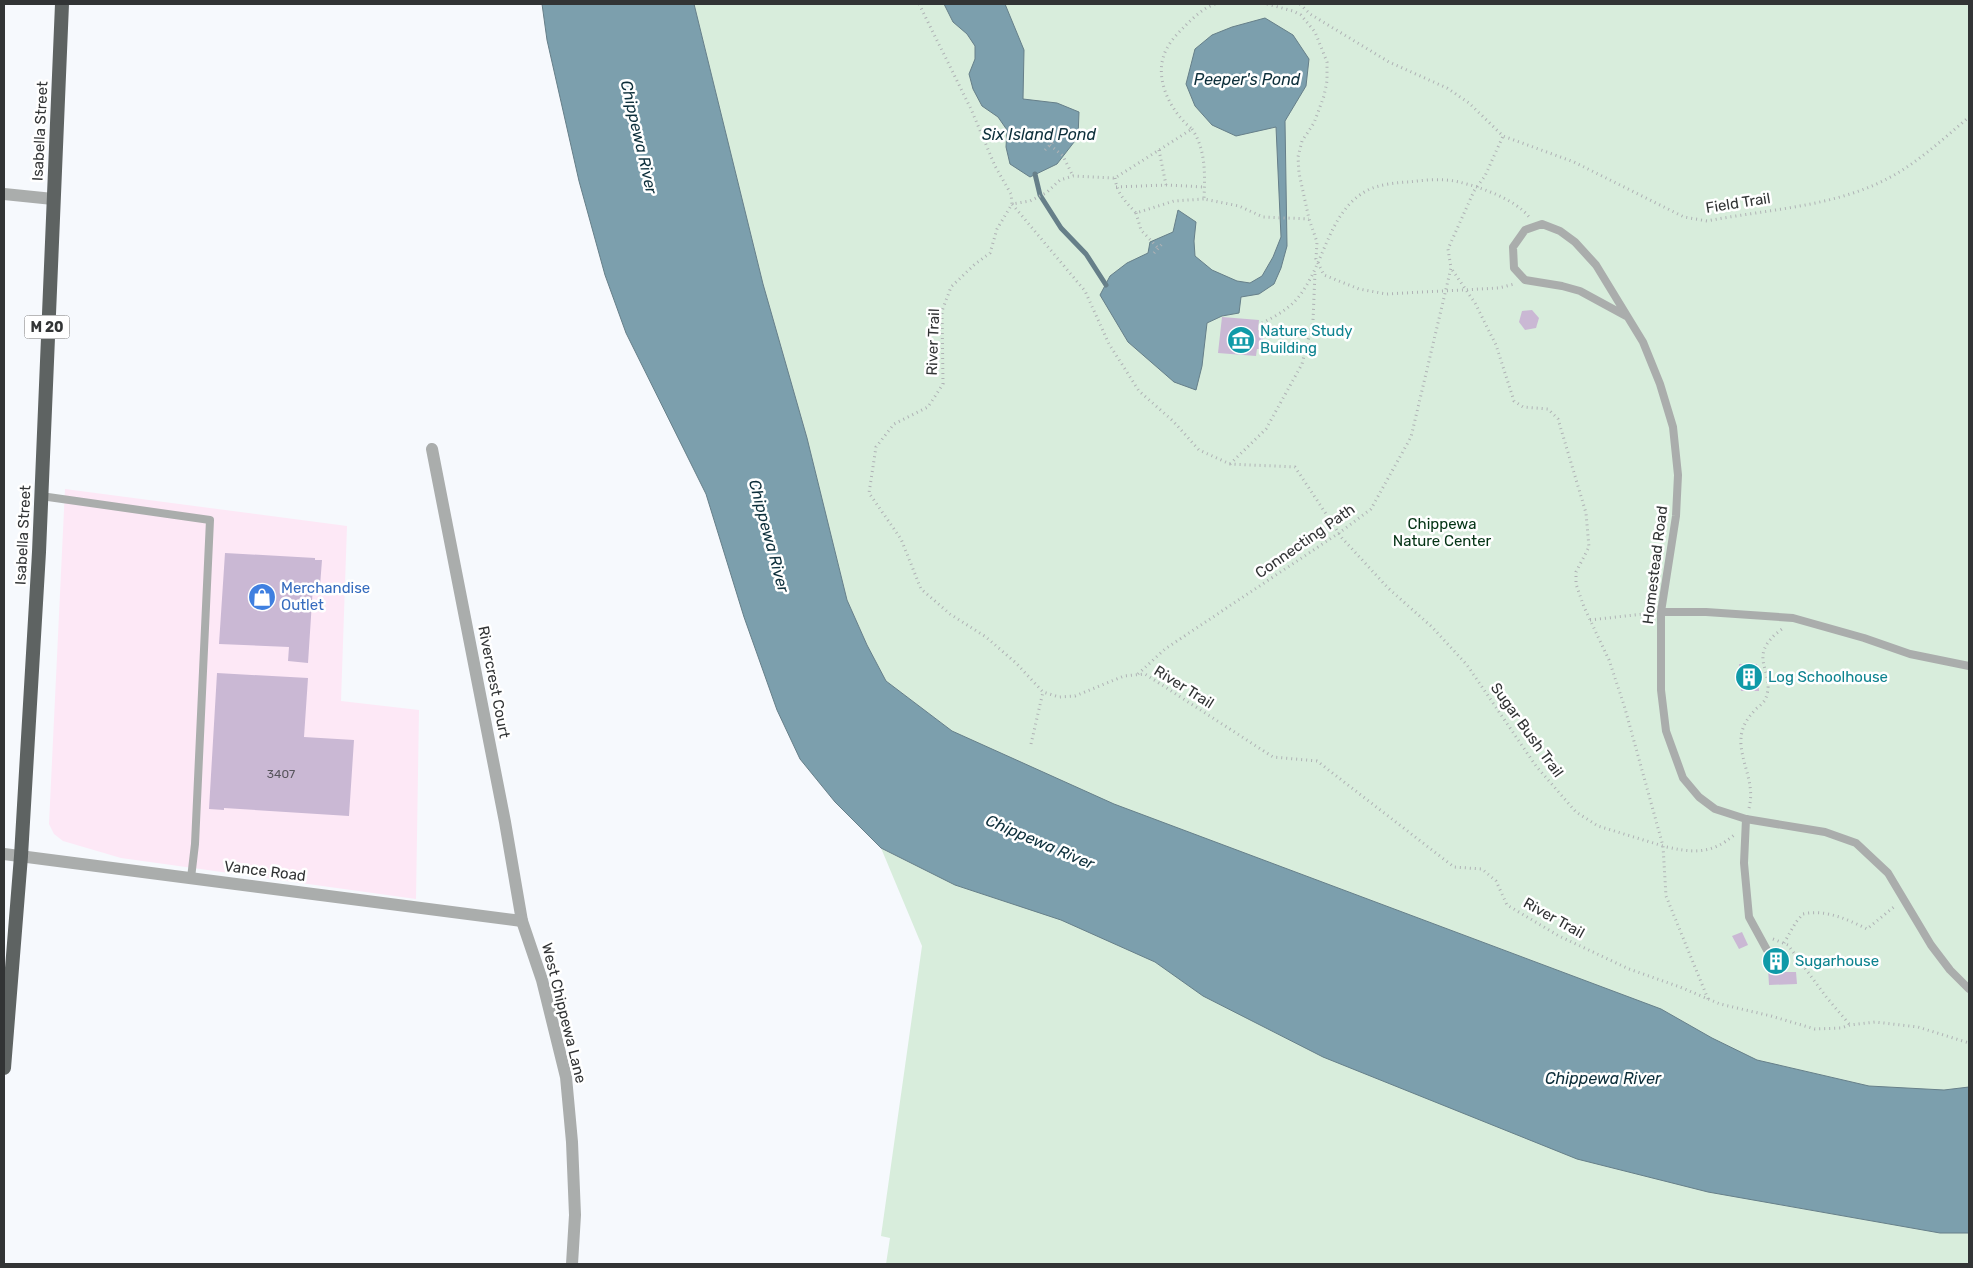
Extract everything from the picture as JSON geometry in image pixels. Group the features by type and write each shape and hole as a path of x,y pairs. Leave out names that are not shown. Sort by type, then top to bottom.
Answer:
{"highway":[{"name":"Isabella Street","path":"4,1068 7,991 21,856 41,496 62,4"}],"street":[{"path":"4,194 53,199"},
{"name":"Rivercrest Court","path":"432,449 503,812 522,921"},
{"name":"Vance Road","path":"4,854 522,921"},
{"name":"West Chippewa Lane","path":"522,921 542,980 566,1077 572,1142 575,1216 572,1264"}],"lane":[{"name":"Homestead Road","path":"1534,227 1542,224 1560,230 1575,242 1596,265 1646,351 1660,384 1672,427 1678,474 1676,516 1661,612 1661,690 1666,731 1682,778 1699,796 1715,808 1746,818 1825,832 1856,843 1888,873 1931,945 1950,970 1969,989"},
{"path":"1534,227 1525,230 1513,247 1514,268 1524,280 1580,291 1626,316"},
{"path":"41,496 210,520 195,844 191,878"},
{"path":"1661,612 1706,612 1793,618 1864,638 1910,654 1969,666"},
{"path":"1746,818 1744,841 1746,896 1749,917 1768,950"}],"path":[{"path":"919,4 971,109 995,166 1011,194 1012,204 1030,201 1046,192 1060,180 1073,176 1115,178 1192,129"},
{"path":"1204,199 1203,156 1199,140 1168,100 1161,77 1163,57 1173,38 1195,16 1215,4"},
{"path":"1230,464 1266,429 1302,364 1313,321 1317,242 1309,219 1299,173 1298,157 1302,141 1314,123 1324,96 1327,81 1327,62 1315,32 1301,15 1288,9 1267,4"},
{"name":"Field Trail","path":"1300,4 1389,62 1447,88 1469,103 1502,136 1574,162 1684,217 1707,221 1834,200 1865,188 1902,170 1935,147 1969,117"},
{"path":"1301,15 1306,9"},
{"path":"1445,292 1451,268 1448,250 1477,186 1485,176 1502,136"},
{"path":"1045,150 1055,140"},
{"path":"1050,145 1063,156 1073,176"},
{"path":"1159,150 1166,186"},
{"path":"1115,178 1116,187 1125,202 1136,213 1141,230 1158,248"},
{"path":"1262,323 1287,308 1297,299 1315,271 1326,242 1344,210 1368,189 1400,182 1430,180 1454,181 1477,186 1501,196 1527,215 1534,227"},
{"path":"1116,187 1204,187"},
{"path":"1136,213 1174,201 1204,199 1239,206 1263,217 1309,219"},
{"name":"Sugar Bush Trail","path":"1012,204 1085,291 1109,344 1139,391 1173,421 1199,450 1230,464 1295,467 1339,533 1388,588 1432,627 1466,665 1536,766 1576,812 1598,826 1663,846 1696,852 1716,847 1738,832 1746,818"},
{"name":"River Trail","path":"1012,204 997,229 990,253 975,264 951,287 942,311 943,384 928,407 894,424 876,447 869,493 901,539 921,588 950,614 986,637 1016,662 1043,692 1059,697 1075,696 1124,676 1145,674 1272,757 1317,761 1454,867 1482,869 1496,881 1507,905 1558,936 1629,969 1680,987 1720,1004 1815,1029 1841,1028 1875,1022 1918,1027 1969,1043"},
{"path":"1154,253 1163,243"},
{"path":"1316,259 1324,275 1359,289 1386,294 1498,288 1524,280"},
{"path":"1451,268 1466,289 1496,345 1514,401 1523,406 1548,409 1558,419 1586,513 1590,547 1576,572 1576,584 1609,660 1624,705 1663,846 1666,896 1708,999"},
{"name":"Connecting Path","path":"1138,675 1165,650 1339,533 1371,509 1412,437 1445,292"},
{"path":"1590,620 1661,612"},
{"path":"1746,818 1752,798 1748,771 1741,746 1742,726 1764,701 1769,683 1763,668 1763,651 1772,636 1793,618"},
{"path":"1032,744 1043,692"},
{"path":"1784,944 1796,922 1803,914 1821,912 1853,922 1867,929 1903,899"},
{"path":"1758,935 1788,945 1827,998 1850,1025"}],"shaded area":[{"path":"65,489 347,526 341,701 419,710 416,899 121,858 63,841 54,834 49,824"}],"green space":[{"name":"Chippewa Nature Center","path":"694,4 1969,4 1969,1264 886,1264 890,1238 881,1236 922,946 881,848 932,873 952,731 886,681 867,645 847,600 807,438 763,284"}],"water":[{"name":"Chippewa River","path":"542,4 694,4 763,284 807,438 847,600 867,645 886,681 952,731 1114,804 1661,1009 1712,1038 1757,1060 1869,1086 1944,1090 1969,1087 1969,1233 1940,1233 1708,1192 1577,1159 1323,1057 1203,996 1155,962 1061,920 955,885 881,848 835,802 800,759 777,710 744,617 706,494 626,333 605,275 579,181 547,40"},
{"name":"Six Island Pond","path":"944,4 1005,4 1024,50 1023,99 1057,103 1079,112 1078,137 1057,164 1030,177 1010,164 1006,147 1007,130 998,117 982,106 973,89 969,74 975,59 975,46 967,34 953,22"},
{"name":"Peeper's Pond","path":"1265,18 1293,35 1309,59 1306,86 1285,121 1287,246 1274,284 1259,294 1241,297 1239,313 1222,316 1207,323 1202,366 1196,390 1174,382 1128,342 1100,295 1110,276 1127,263 1148,253 1150,242 1173,232 1178,210 1196,222 1195,256 1212,270 1237,281 1250,283 1262,276 1273,257 1281,237 1276,127 1236,136 1212,125 1195,106 1186,84 1195,49 1212,35 1232,27"}],"building":[{"path":"1532,310 1539,318 1536,328 1525,330 1519,322 1522,311"},
{"name":"Nature Study Building","path":"1222,317 1259,320 1258,330 1264,331 1262,349 1257,349 1256,356 1218,353"},
{"path":"225,553 322,560 320,586 313,586 308,663 288,661 289,647 219,644"},
{"name":"Log Schoolhouse","path":"1739,664 1757,664 1759,691 1741,691"},
{"path":"217,673 308,678 304,737 354,740 349,816 224,808 224,810 209,809"},
{"path":"1742,932 1748,945 1739,949 1732,936"},
{"name":"Sugarhouse","path":"1767,951 1784,951 1785,972 1796,972 1797,984 1769,985"}],"waterway":[{"path":"1035,174 1040,195 1061,228 1086,254 1106,285"}],"place":[{"name":"Nature Study Building","path":"1241,340"},
{"name":"Merchandise Outlet","path":"262,597"},
{"name":"Log Schoolhouse","path":"1749,677"},
{"name":"Sugarhouse","path":"1776,961"}]}
